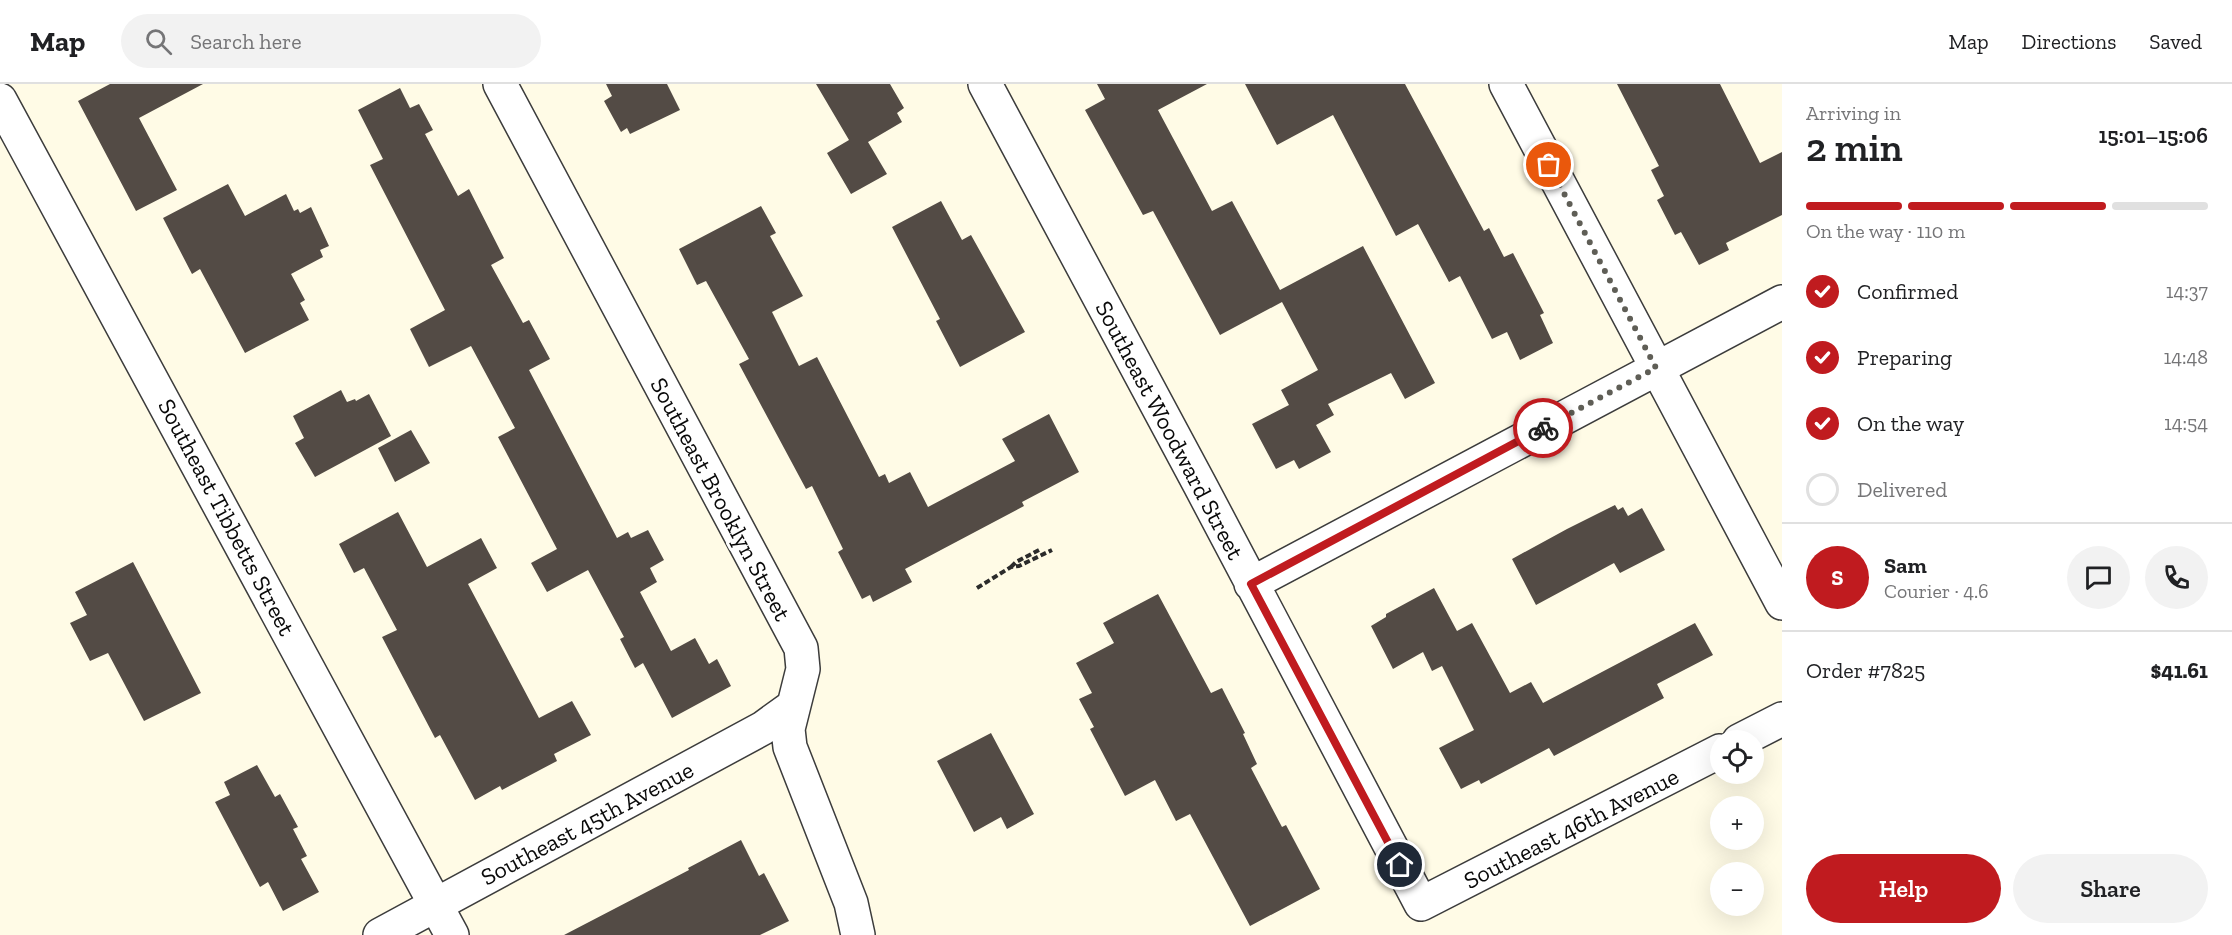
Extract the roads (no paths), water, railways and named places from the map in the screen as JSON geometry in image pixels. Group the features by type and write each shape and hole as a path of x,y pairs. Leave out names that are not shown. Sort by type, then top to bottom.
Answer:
{"street":[{"name":"Southeast Brooklyn Street","path":"500,84 801,648 803,669 788,729 790,747 851,903 858,935"},
{"name":"Southeast Woodward Street","path":"985,84 1421,904"},
{"path":"1506,84 1782,603"},
{"name":"Southeast Tibbetts Street","path":"0,100 452,935"},
{"path":"1251,584 1782,302"},
{"name":"Southeast 45th Avenue","path":"380,935 763,728 792,707"},
{"path":"1760,730 1782,719"},
{"name":"Southeast 46th Avenue","path":"1421,904 1710,756"}]}
